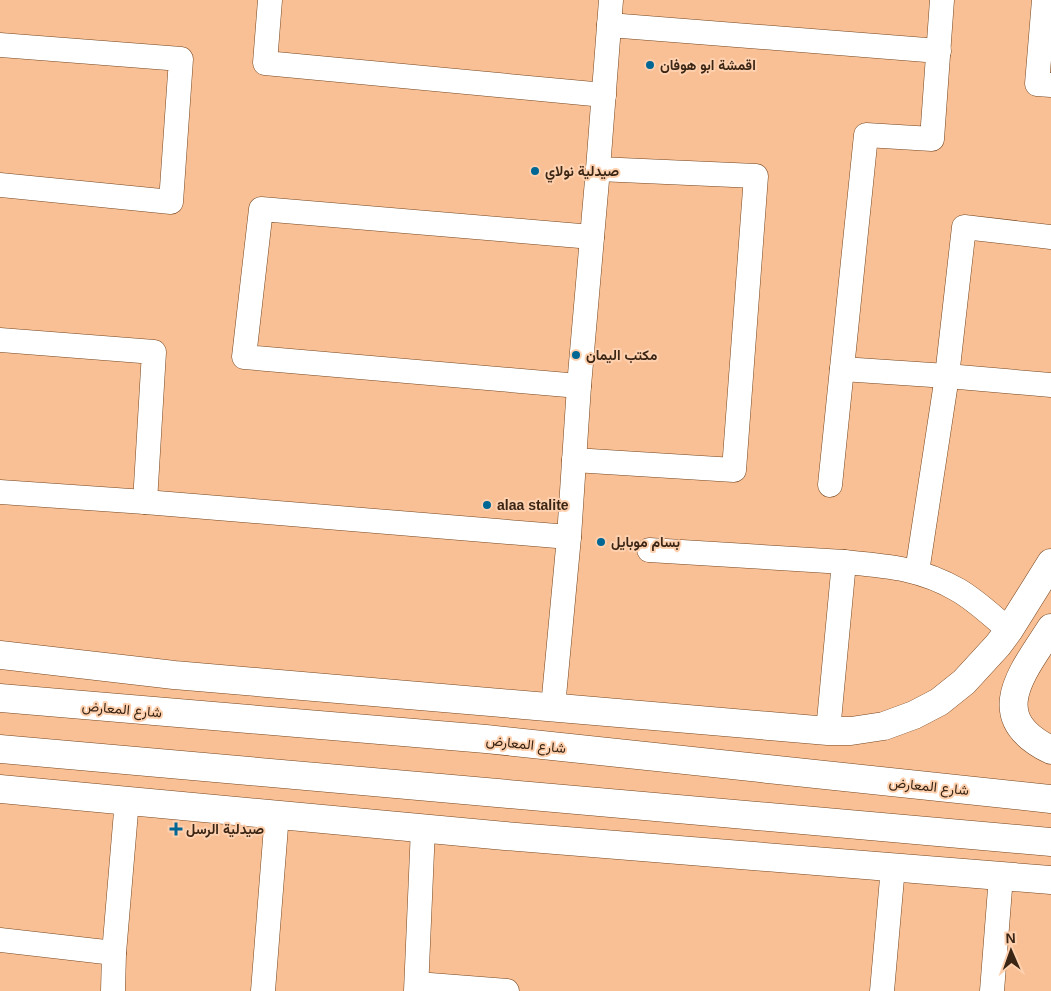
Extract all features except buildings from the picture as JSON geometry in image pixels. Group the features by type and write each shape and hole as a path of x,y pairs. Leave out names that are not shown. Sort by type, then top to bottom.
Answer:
{"main road":[{"path":"0,655 174,674 488,702 851,731 884,726 914,715 939,702 964,682 998,645 1047,578"},
{"path":"1051,628 1022,674 1013,696 1013,710 1018,723 1027,735 1051,750"},
{"name":"شارع المعارض","path":"0,698 486,739 1051,799"},
{"path":"486,739 488,702"},
{"path":"0,749 1051,842"},
{"path":"0,788 505,836 1051,880"},
{"path":"505,836 507,794"}],"street":[{"path":"270,0 265,63 604,95"},
{"path":"552,707 569,537 578,386 598,170 611,0"},
{"path":"830,485 866,135 932,139 942,0"},
{"path":"1044,0 1037,84 1051,85"},
{"path":"609,25 939,51"},
{"path":"0,45 181,59 171,202 0,185"},
{"path":"574,460 734,470 756,176 598,170"},
{"path":"578,386 244,357 261,209 592,237"},
{"path":"917,572 946,376 964,227 1051,237"},
{"path":"0,340 154,352 145,502"},
{"path":"842,369 1051,385"},
{"path":"0,492 569,537"},
{"path":"649,550 844,562 917,572 933,577 959,590 1010,630"},
{"path":"828,730 844,562"},
{"path":"113,991 114,953 128,800"},
{"path":"263,991 277,814"},
{"path":"423,828 417,987 507,991"},
{"path":"882,991 893,867"},
{"path":"992,991 1001,876"},
{"path":"0,940 114,953"}],"place":[{"name":"اقمشة ابو هوفان","path":"650,65"},
{"name":"صيدلية نولاي","path":"535,171"},
{"name":"مكتب اليمان","path":"576,355"},
{"name":"alaa stalite","path":"487,505"},
{"name":"بسام موبايل","path":"601,542"},
{"name":"صيدلية الرسل","path":"176,829"}]}
